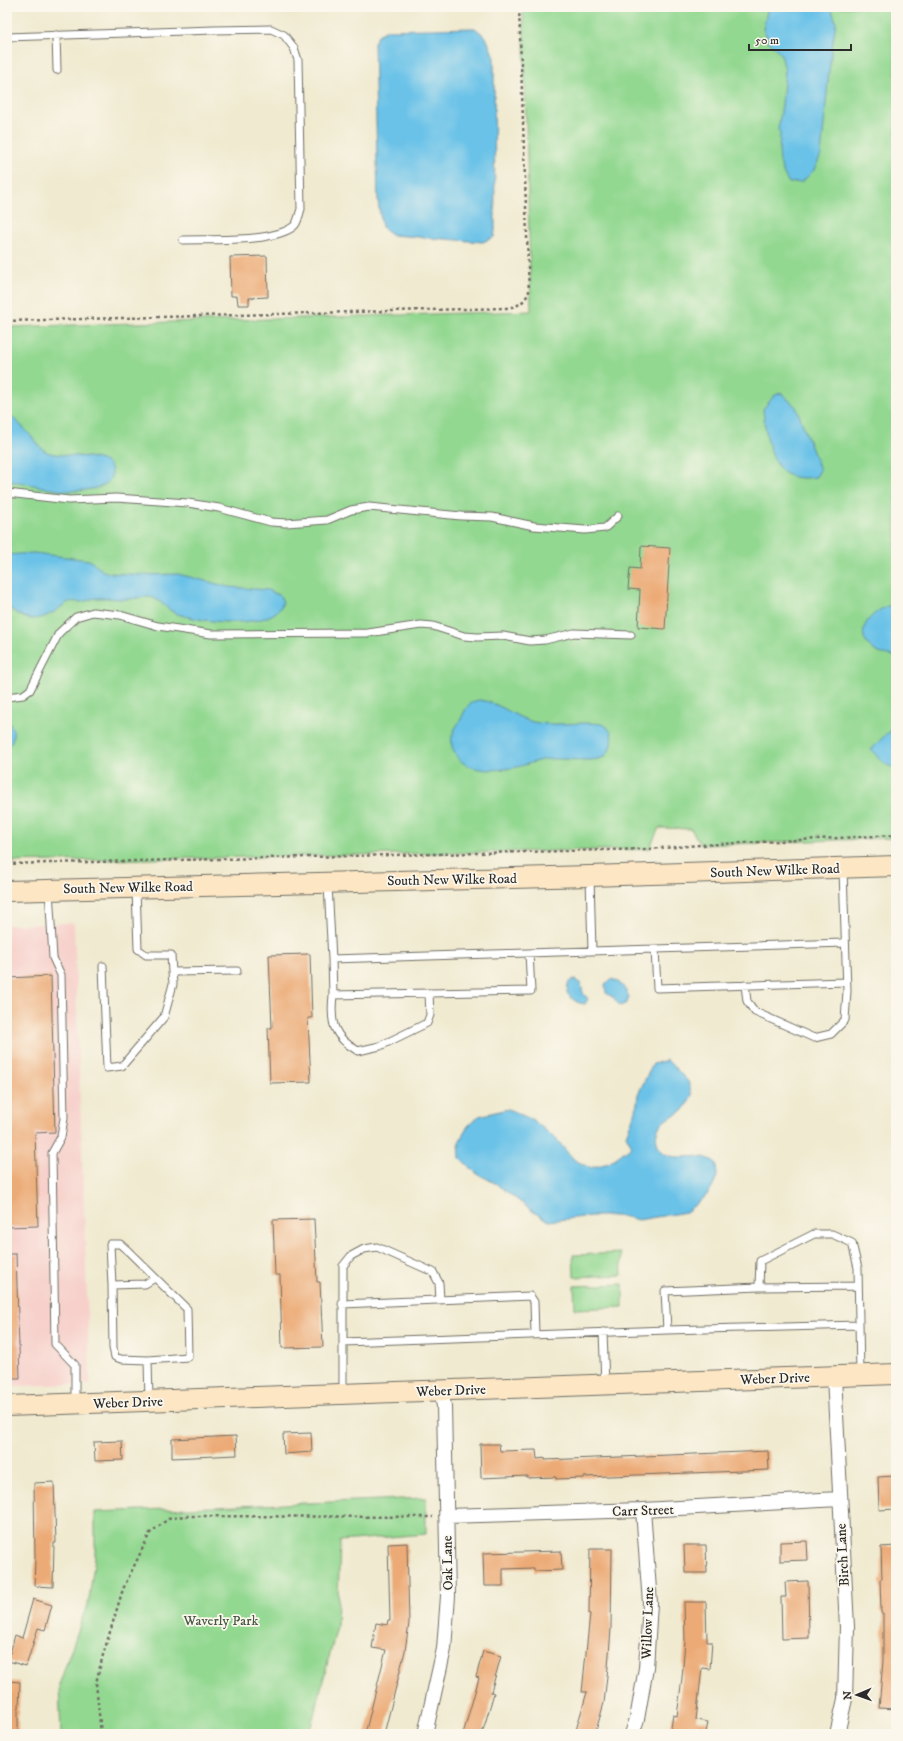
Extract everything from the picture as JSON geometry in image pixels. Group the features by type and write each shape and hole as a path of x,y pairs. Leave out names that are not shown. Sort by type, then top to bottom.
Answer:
{"street":[{"name":"South New Wilke Road","path":"7,891 590,876 896,866"},
{"name":"Weber Drive","path":"7,1406 896,1374"},
{"name":"Birch Lane","path":"834,1376 839,1499 847,1627 844,1699 837,1734"},
{"name":"Oak Lane","path":"425,1734 444,1649 448,1596 444,1406 441,1390"},
{"name":"Carr Street","path":"446,1516 643,1510 839,1499"},
{"name":"Willow Lane","path":"632,1734 637,1719 646,1668 650,1603 643,1510"}],"lane":[{"path":"7,37 206,30 271,30 284,35 294,48 298,60 301,209 295,225 282,233 268,237 183,240"},
{"path":"56,35 58,70"},
{"path":"7,493 69,500 122,498 188,503 219,508 279,523 320,521 334,518 351,510 369,507 461,516 485,516 534,526 572,525 592,530 609,526 618,516"},
{"path":"7,697 20,696 30,690 59,633 76,617 93,612 120,615 158,626 210,634 368,633 421,625 433,626 464,636 503,636 530,641 545,640 574,633 631,635"},
{"path":"745,985 747,1001 755,1012 814,1038 831,1034 845,1020 846,982 843,868"},
{"path":"590,876 592,951"},
{"path":"328,882 333,995 331,1012 335,1031 345,1044 358,1051 380,1046 426,1023 430,1016 429,993"},
{"path":"103,966 107,1068 122,1066 164,1016 173,984 171,955 146,955 138,949 136,887"},
{"path":"49,889 53,958 61,974 64,1118 61,1137 52,1152 55,1344 75,1365 75,1404"},
{"path":"332,959 845,944"},
{"path":"655,949 657,988 846,982"},
{"path":"333,995 531,991 529,953"},
{"path":"172,972 237,971"},
{"path":"759,1287 760,1261 814,1234 832,1234 852,1243 858,1268 860,1375"},
{"path":"110,1244 120,1244 155,1278 187,1309 188,1357 148,1360 121,1359 115,1357 113,1348 110,1244"},
{"path":"344,1394 342,1304 343,1266 351,1256 364,1249 377,1247 433,1272 439,1283 440,1300"},
{"path":"112,1285 145,1284 155,1278"},
{"path":"667,1330 666,1291 759,1287 858,1286"},
{"path":"342,1304 530,1296 534,1302 535,1335"},
{"path":"343,1342 603,1332 859,1325"},
{"path":"603,1332 605,1384"},
{"path":"148,1360 148,1401"}],"path":[{"path":"7,321 515,307 523,302 528,293 519,7"},
{"path":"7,864 649,849 896,835"},
{"path":"101,1734 96,1683 123,1589 150,1533 168,1519 184,1516 446,1516"}],"shaded area":[{"path":"74,923 90,1384 7,1386 7,925"}],"green space":[{"path":"523,7 896,7 896,838 701,845 691,829 659,828 649,849 7,862 7,327 531,311"},
{"path":"621,1253 622,1275 574,1277 573,1255"},
{"path":"623,1284 623,1307 575,1309 574,1286"},
{"name":"Waverly Park","path":"426,1498 426,1534 340,1541 337,1627 309,1734 61,1734 59,1685 89,1599 95,1557 95,1512"}],"water":[{"path":"768,7 831,7 836,22 830,62 821,155 814,170 802,182 789,183 782,170 779,152 780,132 778,130 785,70 781,54 770,43 763,29"},
{"path":"475,28 486,37 494,57 494,237 483,242 393,235 382,227 378,201 374,43 378,35 387,30"},
{"path":"781,393 796,407 820,470 816,477 800,478 791,476 784,472 773,457 767,437 763,409 775,395"},
{"path":"7,412 45,451 52,454 86,457 106,462 111,468 111,477 100,487 73,491 7,482"},
{"path":"33,553 89,560 103,571 109,573 145,575 178,574 229,587 268,590 280,596 283,602 277,611 266,618 251,621 217,621 186,616 175,613 154,598 150,597 132,599 96,598 81,602 70,602 49,615 36,619 30,619 19,615 7,606 7,555"},
{"path":"896,604 896,657 875,651 867,644 864,636 864,629 867,622 873,615 888,606"},
{"path":"474,701 486,701 533,722 550,724 602,724 611,732 612,742 610,749 604,757 594,760 548,759 517,767 491,770 473,767 465,764 459,759 452,748 451,741 454,730 468,706"},
{"path":"7,721 12,727 13,738 7,747"},
{"path":"896,727 896,769 885,764 871,750 885,735"},
{"path":"574,979 581,984 583,993 588,999 585,1004 575,1001 567,993 568,983"},
{"path":"611,979 620,983 624,988 629,997 627,1003 620,1006 614,998 606,993 605,985"},
{"path":"667,1060 688,1081 692,1095 682,1111 667,1119 660,1125 656,1136 657,1143 661,1150 666,1154 679,1157 703,1157 716,1163 717,1176 712,1188 705,1197 686,1212 638,1220 622,1216 591,1216 549,1221 535,1213 495,1183 476,1173 460,1158 459,1142 468,1126 479,1116 508,1109 533,1120 557,1140 573,1159 590,1168 609,1163 632,1146 626,1135 636,1111 638,1094 653,1064"}],"building":[{"path":"267,256 268,297 249,298 249,305 238,305 237,296 231,296 230,257"},
{"path":"641,546 670,548 665,629 638,627 640,590 628,589 630,568 640,569"},
{"path":"310,954 312,1018 308,1018 311,1082 270,1083 268,1028 272,1028 269,955"},
{"path":"51,976 55,1132 35,1133 38,1226 7,1227 7,978"},
{"path":"314,1219 317,1282 320,1282 323,1347 282,1348 280,1275 275,1275 273,1220"},
{"path":"7,1254 16,1254 20,1378 7,1378"},
{"path":"311,1433 312,1452 284,1454 283,1434"},
{"path":"236,1436 237,1455 172,1458 172,1439"},
{"path":"122,1441 123,1460 95,1461 94,1442"},
{"path":"480,1444 499,1444 500,1451 536,1450 537,1459 545,1458 545,1460 768,1451 769,1470 556,1479 556,1477 528,1478 528,1476 481,1478"},
{"path":"896,1476 896,1509 879,1510 878,1477"},
{"path":"54,1482 56,1543 54,1543 53,1587 34,1586 34,1483"},
{"path":"807,1541 808,1560 780,1561 780,1542"},
{"path":"407,1543 409,1623 405,1651 384,1734 365,1734 386,1650 372,1648 376,1623 387,1625 388,1620 390,1620 388,1544"},
{"path":"684,1545 706,1545 707,1573 685,1573"},
{"path":"896,1546 896,1709 879,1708 883,1661 883,1613 881,1613 880,1579 882,1579 881,1547"},
{"path":"590,1549 612,1549 611,1629 608,1667 604,1703 595,1734 576,1730 587,1692 582,1692 590,1614"},
{"path":"561,1551 562,1570 534,1571 534,1568 503,1569 503,1586 484,1586 483,1553"},
{"path":"808,1581 809,1638 782,1639 781,1597 786,1597 785,1582"},
{"path":"33,1599 52,1605 45,1630 38,1628 26,1666 8,1661 15,1635 22,1638"},
{"path":"684,1602 706,1602 707,1642 712,1642 710,1669 702,1668 696,1720 708,1722 706,1733 700,1732 699,1734 670,1734 673,1715 677,1716 682,1678 685,1641"},
{"path":"483,1651 501,1656 491,1692 494,1693 482,1734 463,1734 479,1678 476,1677"},
{"path":"7,1681 20,1682 18,1734 7,1734"}]}
